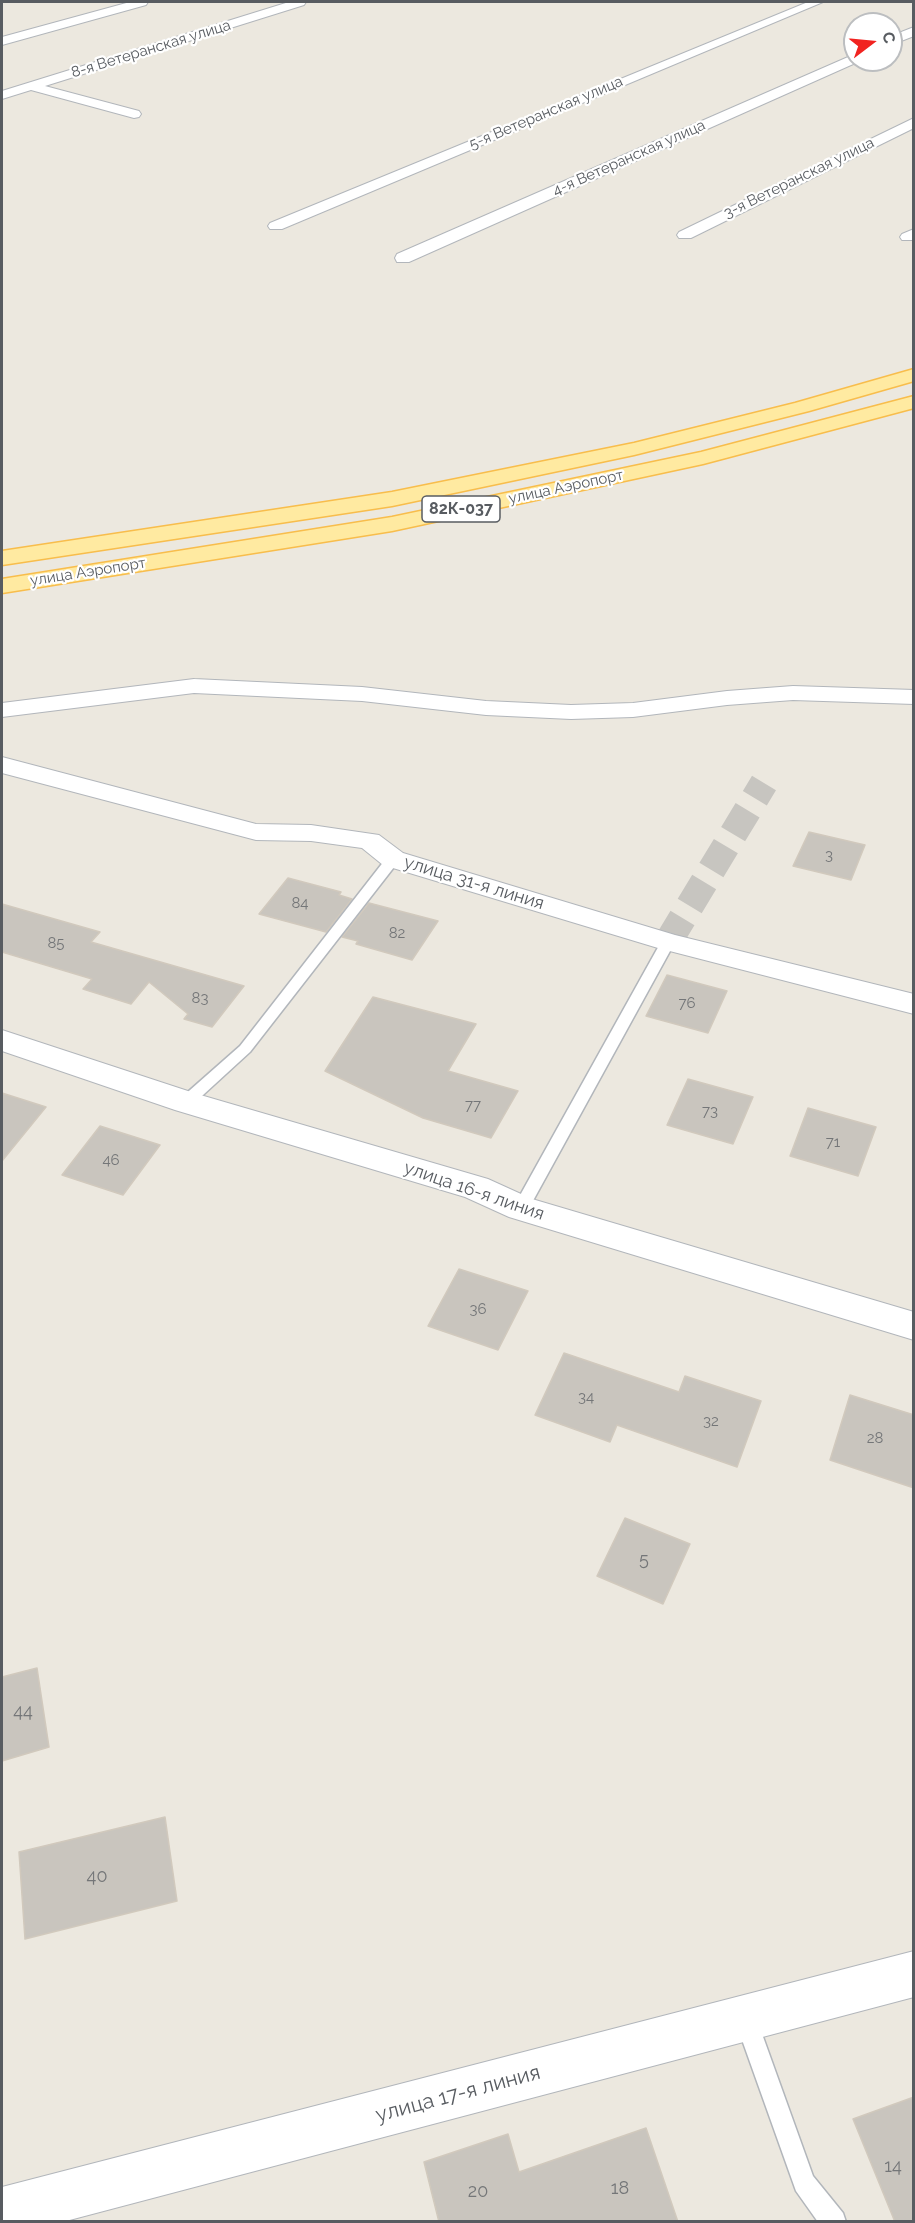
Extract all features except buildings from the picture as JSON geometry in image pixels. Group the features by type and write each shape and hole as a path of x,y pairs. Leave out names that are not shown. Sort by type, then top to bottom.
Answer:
{"main road":[{"name":"улица Аэропорт","path":"2,558 404,496 634,448 914,375"},
{"name":"улица Аэропорт","path":"2,586 392,524 703,458 914,402"}],"street":[{"path":"2,41 142,2"},
{"name":"8-я Ветеранская улица","path":"2,95 300,2"},
{"name":"5-я Ветеранская улица","path":"276,226 817,2"},
{"name":"4-я Ветеранская улица","path":"403,258 843,63"},
{"path":"2,79 134,114"},
{"name":"3-я Ветеранская улица","path":"685,235 914,122"},
{"path":"2,710 194,686 362,694 486,708 571,712 633,710 727,698 793,693 914,697"},
{"name":"улица 31-я линия","path":"2,765 256,832 311,833 369,841 393,859 668,942 914,1004"},
{"name":"улица 16-я линия","path":"2,1040 186,1102 476,1188 521,1208 914,1326"},
{"name":"улица 17-я линия","path":"2,2212 914,1974"}],"lane":[{"path":"186,1102 245,1050 393,859"},
{"path":"521,1208 668,942"},
{"path":"746,2018 804,2183 834,2222"}],"tunnel":[{"path":"668,942 764,783"}]}
